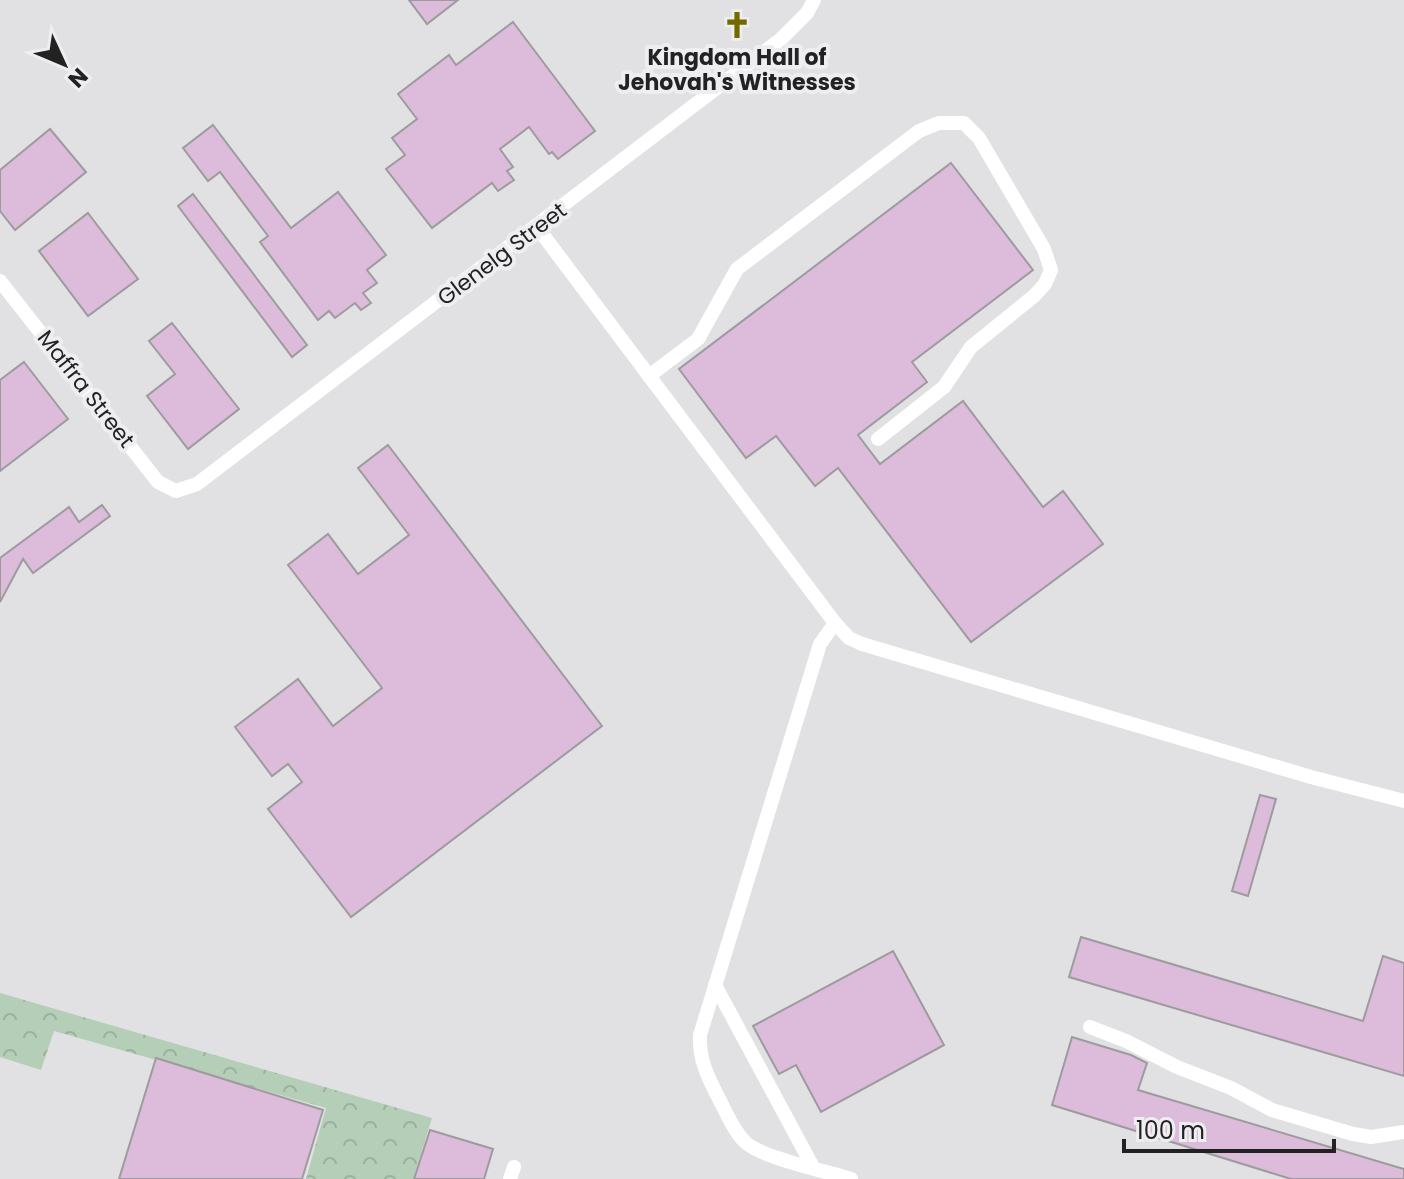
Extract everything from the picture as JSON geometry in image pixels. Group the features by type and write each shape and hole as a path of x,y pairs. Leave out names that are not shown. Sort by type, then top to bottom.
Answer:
{"street":[{"name":"Glenelg Street","path":"176,491 197,484 537,227 781,39 807,13 814,0"},
{"path":"649,376 698,339 737,269 908,138 930,125 948,121 964,123 979,138 1044,249 1051,270 1045,284 1034,296 971,347 944,387 878,439"},
{"path":"537,227 849,638 1311,777 1404,801"},
{"name":"Maffra Street","path":"0,281 158,482 176,491"},
{"path":"835,623 820,644 700,1035 700,1058 748,1145 851,1179"},
{"path":"715,985 813,1167"},
{"path":"1090,1027 1231,1088 1272,1110 1371,1137 1404,1132"}],"green space":[{"path":"0,993 432,1118 413,1179 306,1179 326,1108 54,1031 41,1070 0,1057"}],"building":[{"path":"409,0 458,0 427,24"},
{"path":"513,22 595,131 558,159 552,152 549,154 529,127 500,149 513,167 507,171 514,180 498,191 492,183 432,228 386,169 405,155 392,138 417,119 398,94 449,55 456,65"},
{"path":"213,125 291,228 338,192 386,255 367,270 377,283 363,293 371,303 361,310 355,303 335,318 329,311 318,320 260,242 268,236 220,172 208,181 183,148"},
{"path":"50,129 86,172 15,230 0,211 0,170"},
{"path":"951,163 1033,270 912,362 927,382 858,435 880,464 963,401 1043,507 1063,491 1103,544 971,642 838,468 815,486 776,436 746,458 679,369"},
{"path":"193,194 307,345 292,357 178,206"},
{"path":"88,213 138,279 88,316 39,251"},
{"path":"172,323 239,409 188,449 147,396 175,374 149,341"},
{"path":"24,362 68,419 0,471 0,380"},
{"path":"388,445 602,726 351,917 268,809 302,782 288,764 272,776 235,727 298,679 333,726 382,688 288,565 328,534 358,574 409,535 358,468"},
{"path":"102,505 110,516 33,573 23,559 0,602 0,558 69,507 79,522"},
{"path":"1260,795 1276,799 1248,896 1232,891"},
{"path":"1081,937 1363,1021 1383,956 1404,963 1404,1076 1069,977"},
{"path":"893,951 944,1045 821,1112 796,1065 779,1074 753,1026"},
{"path":"1072,1037 1147,1063 1138,1090 1404,1169 1404,1179 1291,1179 1052,1105"},
{"path":"156,1058 323,1110 302,1179 119,1179"},
{"path":"430,1130 493,1149 484,1179 414,1179"}],"place":[{"name":"Kingdom Hall of Jehovah's Witnesses","path":"737,25"}]}
